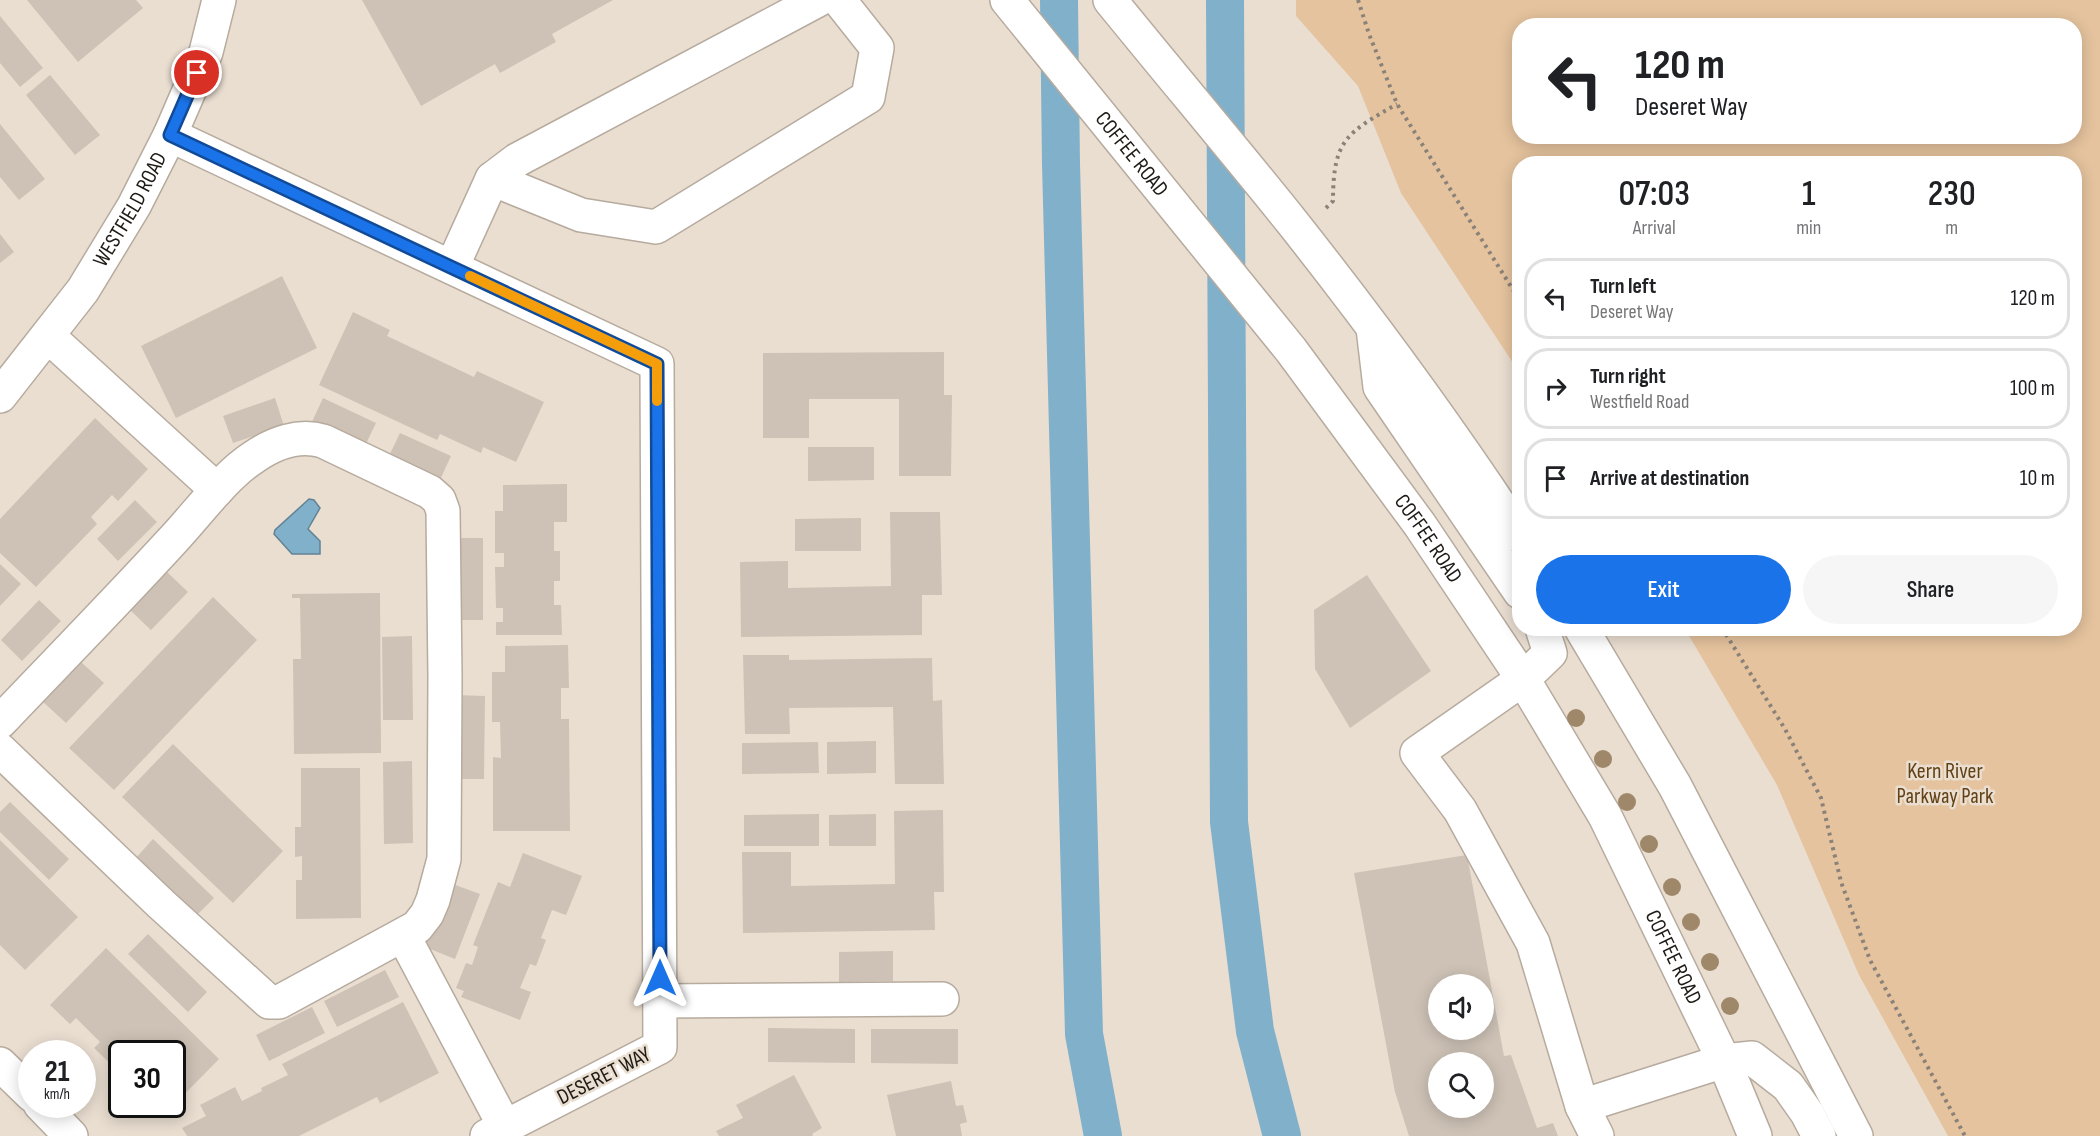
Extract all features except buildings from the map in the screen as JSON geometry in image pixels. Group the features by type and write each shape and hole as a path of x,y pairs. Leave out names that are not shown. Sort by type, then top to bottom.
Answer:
{"street":[{"name":"WESTFIELD ROAD","path":"0,396 83,290 134,206 170,135 206,52 219,0"},
{"path":"452,267 492,179 517,160 818,0"},
{"path":"492,179 581,215 656,227 867,97 877,48 839,0"},
{"name":"COFFEE ROAD","path":"1007,0 1291,350 1420,525 1523,680 1605,816 1724,1061 1755,1136"},
{"path":"1110,0 1297,228 1372,327 1512,524"},
{"name":"DESERET WAY","path":"170,135 657,364 660,1047 496,1131"},
{"path":"1372,327 1380,387 1512,580"},
{"path":"48,336 217,490"},
{"path":"0,722 163,551 217,490 253,457 285,442 311,438 323,441 430,492 439,500 443,511 444,859 433,900 427,914 417,927 279,1002 269,1002 161,904 0,750"},
{"path":"1545,636 1550,653 1523,680 1417,753 1460,810 1533,943 1582,1106 1597,1136"},
{"path":"1586,636 1675,786 1857,1136"},
{"path":"403,934 496,1131"},
{"path":"660,1001 942,999"},
{"path":"1582,1106 1724,1061 1752,1058 1788,1086 1807,1113 1819,1136"},
{"path":"0,1064 18,1081"},
{"path":"54,1118 71,1136"}],"path":[{"path":"1358,0 1397,104 1512,288"},
{"path":"1297,228 1333,201 1336,157 1350,134 1397,104"},
{"path":"1727,636 1785,729 1821,798 1841,882 1870,960 1965,1136"}],"green space":[{"name":"Kern River Parkway Park","path":"1296,0 2100,0 2100,1136 1948,1136 1859,975 1777,785 1689,636 2082,636 2082,156 1512,156 1512,361 1401,193 1358,86 1296,16"}],"water":[{"path":"309,499 314,500 320,508 308,529 320,541 320,554 292,554 274,534 275,530"}],"waterway":[{"path":"1059,0 1061,164 1084,1034 1103,1136"},
{"path":"1225,0 1229,822 1255,1031 1282,1136"}],"slow traffic":[{"path":"470,276 657,364 657,401"}],"route":[{"path":"197,73 170,135 657,364 660,978"}]}
